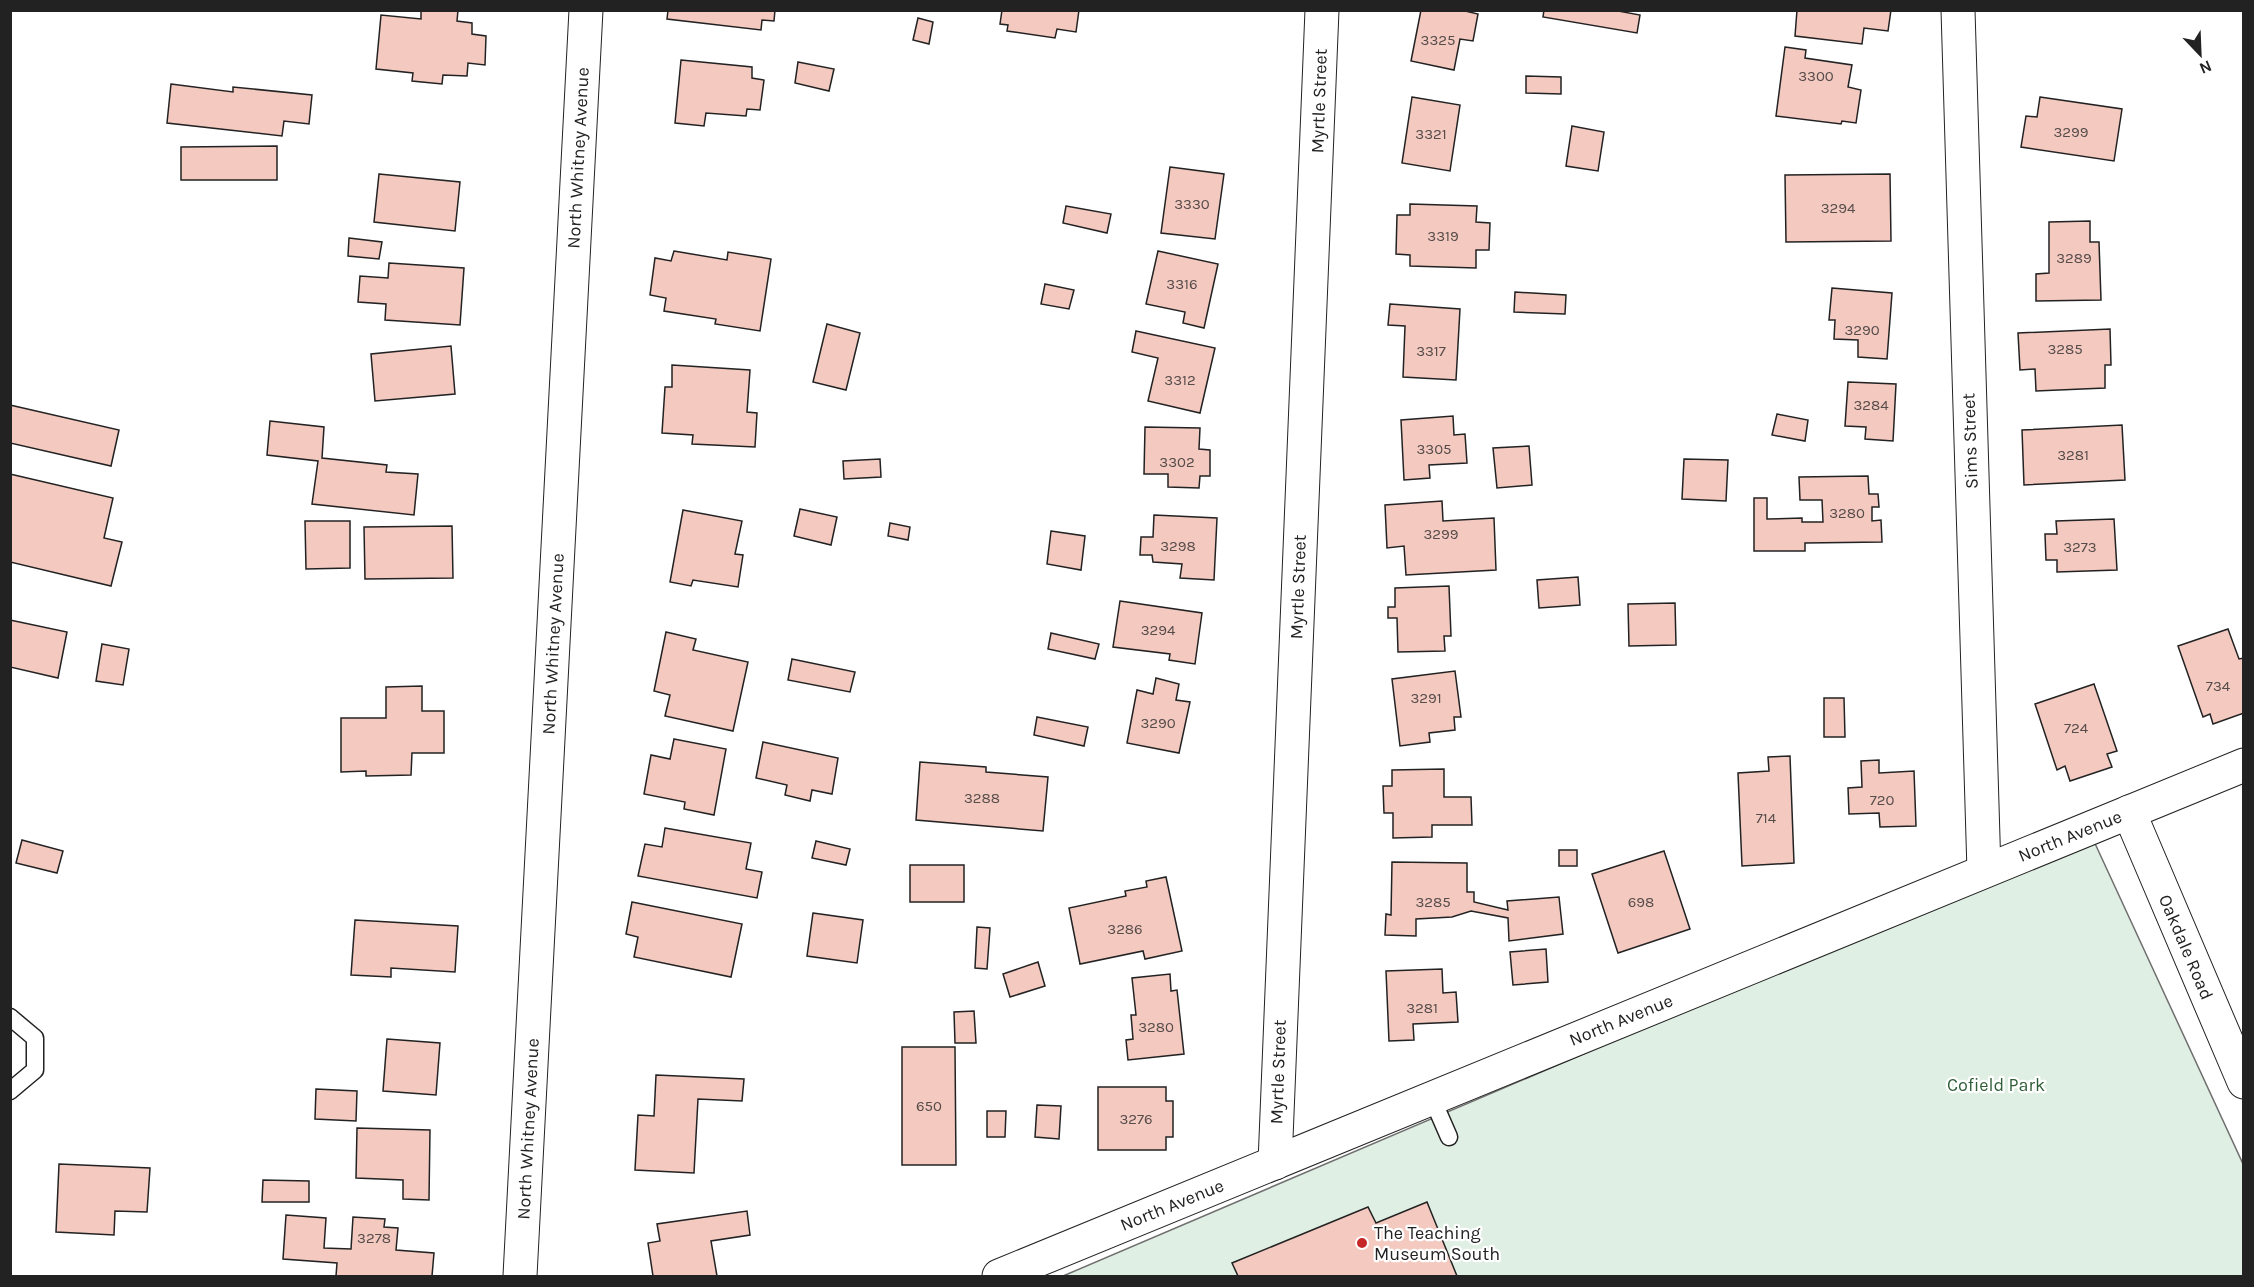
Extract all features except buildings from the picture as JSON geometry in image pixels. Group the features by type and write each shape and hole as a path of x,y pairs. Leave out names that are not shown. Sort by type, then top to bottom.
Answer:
{"street":[{"name":"North Whitney Avenue","path":"520,1276 586,10"},
{"name":"Myrtle Street","path":"1275,1163 1322,10"},
{"name":"Sims Street","path":"1958,10 1984,871"},
{"name":"North Avenue","path":"999,1276 2244,765"},
{"name":"Oakdale Road","path":"2129,812 2244,1082"}],"lane":[{"path":"10,1017 35,1038 34,1070 10,1091"},
{"path":"1432,1098 1449,1137"}],"green space":[{"name":"Cofield Park","path":"2092,837 2243,1164 2243,1276 1063,1276"}],"place":[{"name":"The Teaching Museum South","path":"1362,1243"}]}
